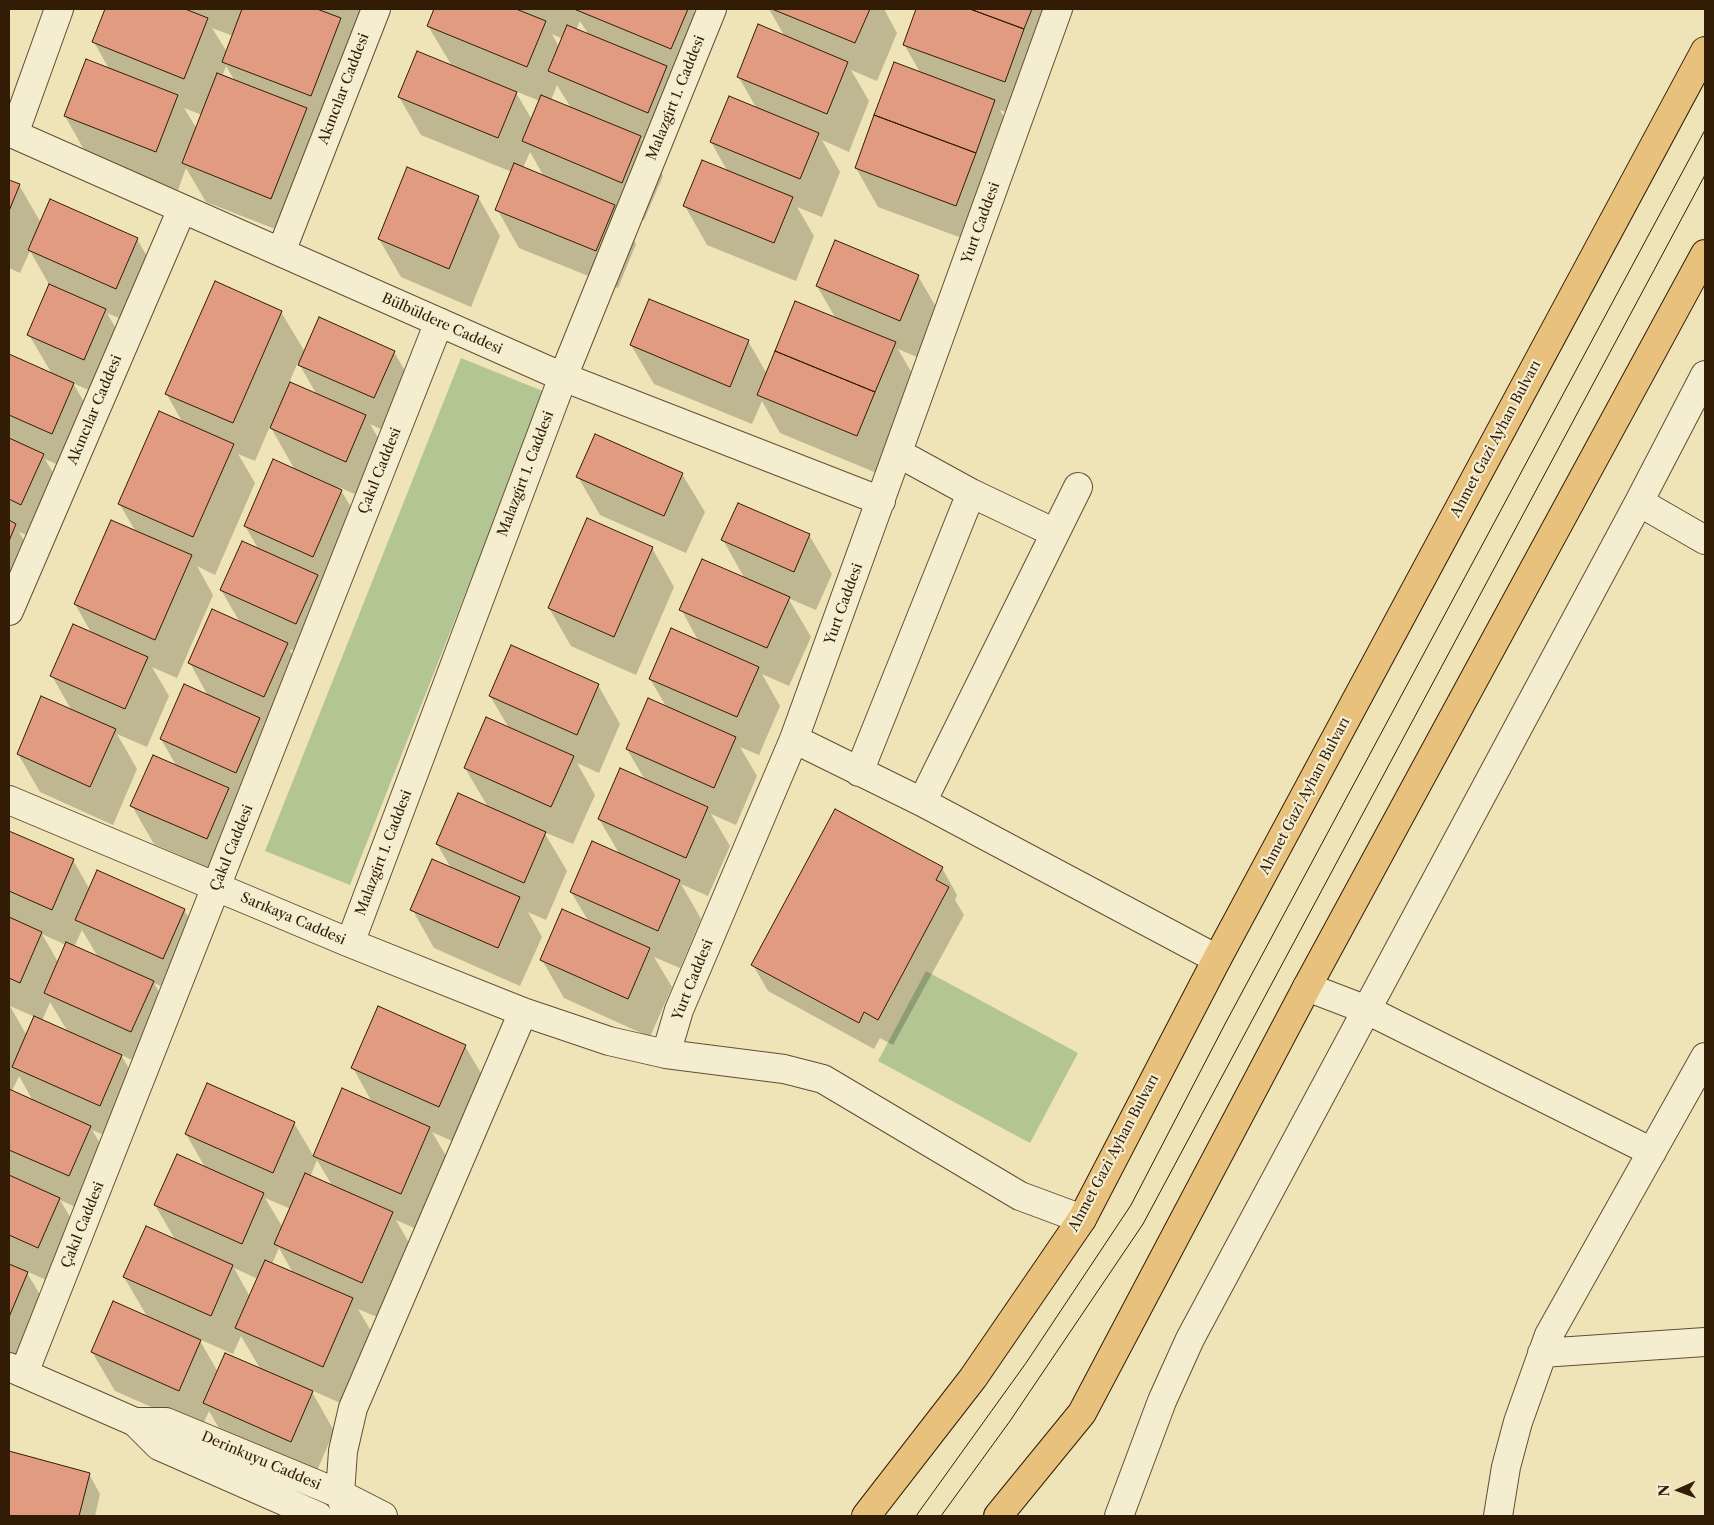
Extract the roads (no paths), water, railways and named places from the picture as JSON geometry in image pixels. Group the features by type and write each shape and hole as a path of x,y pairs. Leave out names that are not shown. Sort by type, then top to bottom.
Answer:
{"main road":[{"name":"Ahmet Gazi Ayhan Bulvarı","path":"866,1516 973,1378 1082,1219 1217,959 1705,51"},
{"path":"998,1516 1082,1413 1307,987 1705,254"}],"street":[{"path":"11,133 59,9"},
{"name":"Akıncılar Caddesi","path":"280,252 376,9"},
{"name":"Malazgirt 1. Caddesi","path":"350,943 563,377 712,9"},
{"name":"Yurt Caddesi","path":"666,1054 679,1010 794,739 1058,9"},
{"name":"Bülbüldere Caddesi","path":"11,133 563,377 881,501"},
{"name":"Akıncılar Caddesi","path":"9,611 182,209"},
{"name":"Çakıl Caddesi","path":"16,1370 216,887 439,322"},
{"path":"1119,1516 1162,1401 1190,1339 1368,1010 1705,375"},
{"path":"898,453 971,493 1055,533"},
{"path":"922,802 1078,486"},
{"path":"859,772 971,493"},
{"path":"1639,502 1705,540"},
{"path":"794,739 922,802 1217,959"},
{"name":"Sarıkaya Caddesi","path":"9,800 350,943 523,1012"},
{"path":"1307,987 1368,1010 1652,1152"},
{"path":"338,1509 342,1452 353,1408 423,1241 523,1012 609,1041 666,1054 784,1069 823,1079 1020,1196 1082,1219"},
{"path":"1498,1516 1506,1467 1518,1422 1549,1335 1705,1057"},
{"path":"1542,1353 1705,1342"},
{"name":"Derinkuyu Caddesi","path":"16,1370 135,1422 158,1446 318,1516"},
{"name":"Derinkuyu Caddesi","path":"135,1422 166,1422 338,1509 383,1516"}],"tram line":[{"path":"916,1516 1026,1363 1131,1205 1225,1024 1705,130"},
{"path":"941,1516 1010,1421 1143,1224 1705,175"}]}
